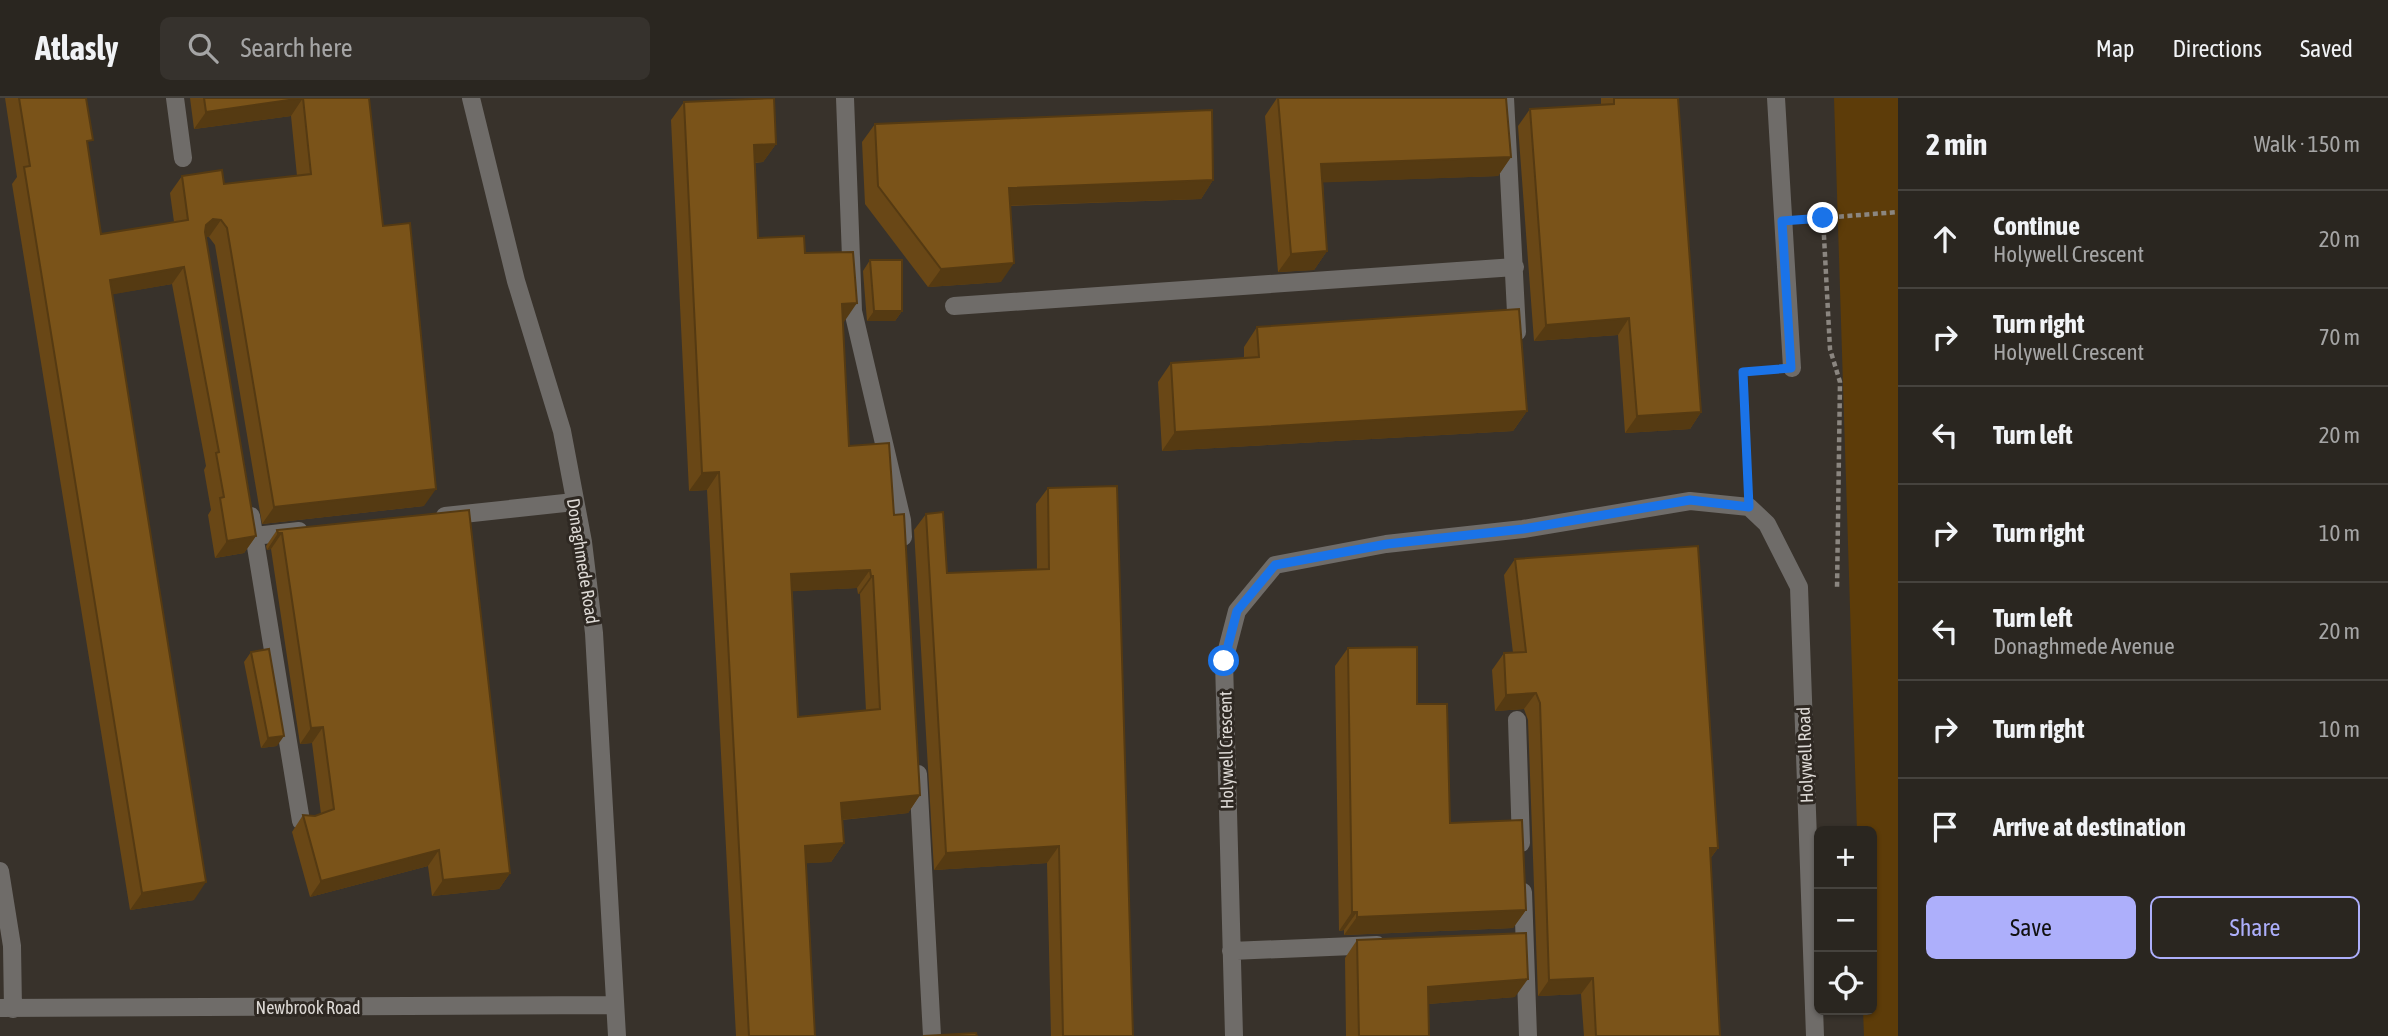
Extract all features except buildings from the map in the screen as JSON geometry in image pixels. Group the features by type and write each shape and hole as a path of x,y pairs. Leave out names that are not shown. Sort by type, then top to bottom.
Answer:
{"street":[{"path":"175,98 183,158"},
{"name":"Donaghmede Road","path":"471,98 516,281 562,431 583,542 594,633 617,1036"},
{"path":"845,98 853,311 902,520 904,548"},
{"path":"1505,98 1518,344"},
{"path":"1776,98 1791,368"},
{"path":"954,306 1515,267"},
{"path":"247,495 301,821"},
{"name":"Holywell Crescent","path":"1234,1036 1224,661 1237,611 1275,565 1387,544 1523,529 1690,500 1749,507"},
{"path":"427,517 574,502"},
{"name":"Holywell Road","path":"1749,507 1768,524 1799,587 1815,1036"},
{"path":"254,536 321,529"},
{"path":"1517,720 1522,864 1517,939 1528,1036"},
{"path":"917,757 932,1036"},
{"path":"0,871 12,946 7,1009"},
{"path":"1231,951 1398,944"},
{"name":"Newbrook Road","path":"7,1009 615,1005"}],"path":[{"path":"1782,221 1898,212"},
{"path":"1800,612 1836,610 1840,382 1830,349 1823,218"},
{"path":"1749,507 1743,372 1835,367"}],"shaded area":[{"path":"1834,98 1898,98 1898,1036 1864,1036 1863,1015 1877,1015 1877,826 1857,826"}],"route":[{"path":"1224,661 1237,611 1275,565 1387,544 1523,529 1690,500 1749,507 1743,372 1791,368 1782,221 1823,218"}]}
